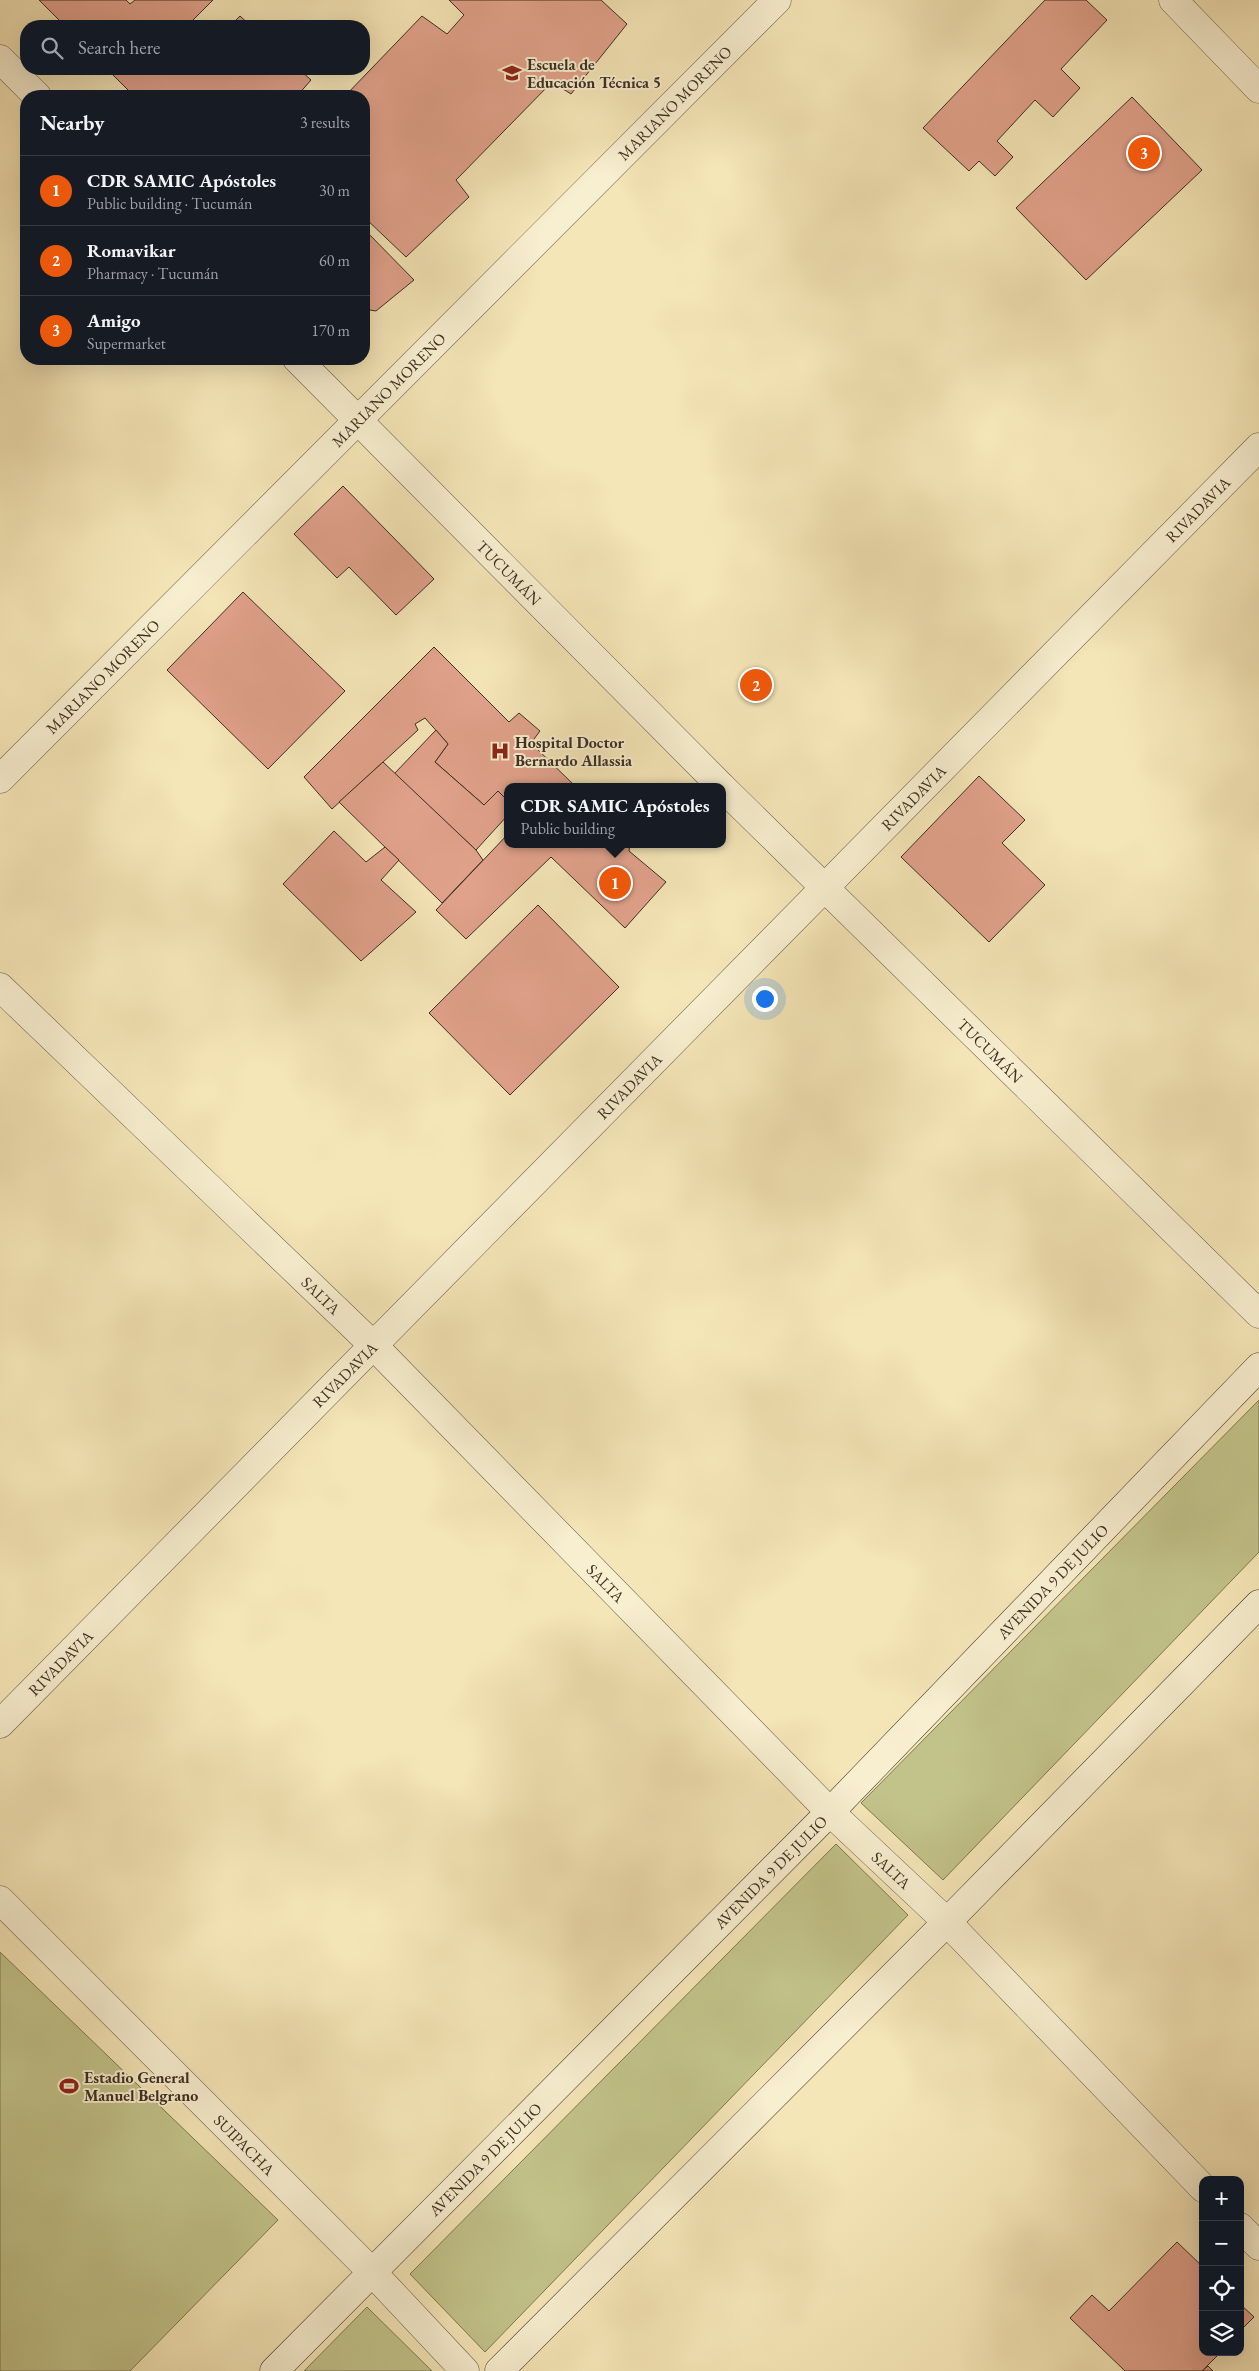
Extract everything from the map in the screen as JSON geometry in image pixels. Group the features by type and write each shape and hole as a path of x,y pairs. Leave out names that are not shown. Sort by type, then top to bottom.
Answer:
{"street":[{"name":"MARIANO MORENO","path":"0,779 777,0"},
{"path":"1173,0 1259,89"},
{"path":"0,59 30,90"},
{"name":"TUCUMÁN","path":"303,365 718,783"},
{"name":"RIVADAVIA","path":"0,1724 374,1346 822,888 1259,447"},
{"name":"TUCUMÁN","path":"726,791 822,888 1259,1314"},
{"name":"SALTA","path":"0,987 374,1346 830,1812 947,1922 1199,2184"},
{"name":"AVENIDA 9 DE JULIO","path":"274,2371 830,1812 1259,1367"},
{"path":"498,2371 947,1922 1259,1604"},
{"name":"SUIPACHA","path":"0,1900 373,2273 466,2371"},
{"path":"1244,2231 1259,2246"}],"green space":[{"path":"1259,1400 1259,1552 943,1880 861,1803"},
{"path":"836,1844 908,1915 485,2352 410,2274"},
{"name":"Estadio General Manuel Belgrano","path":"0,1952 278,2220 130,2371 0,2371"},
{"path":"367,2307 432,2371 304,2371"}],"building":[{"path":"39,0 126,0 130,4 135,0 213,0 193,20 59,20"},
{"path":"449,0 601,0 627,24 571,94 552,82 456,180 469,197 406,257 370,223 370,90 351,90 365,75 370,75 370,70 422,16 447,34 464,15"},
{"path":"1045,0 1086,0 1107,20 1061,69 1080,88 1053,117 1035,100 997,141 1013,157 995,176 979,161 969,171 923,128"},
{"path":"240,16 244,20 236,20"},
{"path":"113,75 306,75 311,80 302,90 128,90"},
{"path":"1132,97 1202,170 1086,280 1016,208"},
{"path":"370,235 414,280 376,311 370,310"},
{"path":"343,486 434,579 396,615 349,567 337,578 294,534"},
{"path":"243,592 345,691 268,769 167,670"},
{"path":"434,647 509,722 519,713 540,731 531,743 572,783 504,783 504,797 498,791 484,805 435,762 448,744 425,718 415,724 418,730 332,809 304,777"},
{"path":"436,730 448,744 435,762 484,805 498,791 504,797 504,819 476,850 394,774"},
{"path":"383,762 476,850 483,860 442,903 339,802"},
{"path":"979,776 1025,820 1002,843 1045,885 989,942 901,857"},
{"path":"334,831 366,862 385,847 399,860 381,880 416,912 361,961 283,884"},
{"path":"504,838 504,848 629,848 629,851 666,882 625,928 551,857 466,939 436,910"},
{"path":"538,905 619,987 510,1095 429,1013"},
{"path":"1177,2242 1199,2263 1199,2356 1217,2356 1202,2371 1125,2371 1070,2318 1092,2295 1109,2311"},
{"path":"1244,2308 1254,2317 1244,2327"},
{"path":"1208,2366 1213,2371 1202,2371"}],"place":[{"name":"Escuela de Educación Técnica 5","path":"512,73"},
{"name":"Amigo","path":"1144,153"},
{"name":"Romavikar","path":"756,685"},
{"name":"Hospital Doctor Bernardo Allassia","path":"500,751"},
{"name":"CDR SAMIC Apóstoles","path":"615,883"},
{"name":"Estadio General Manuel Belgrano","path":"69,2086"}]}
